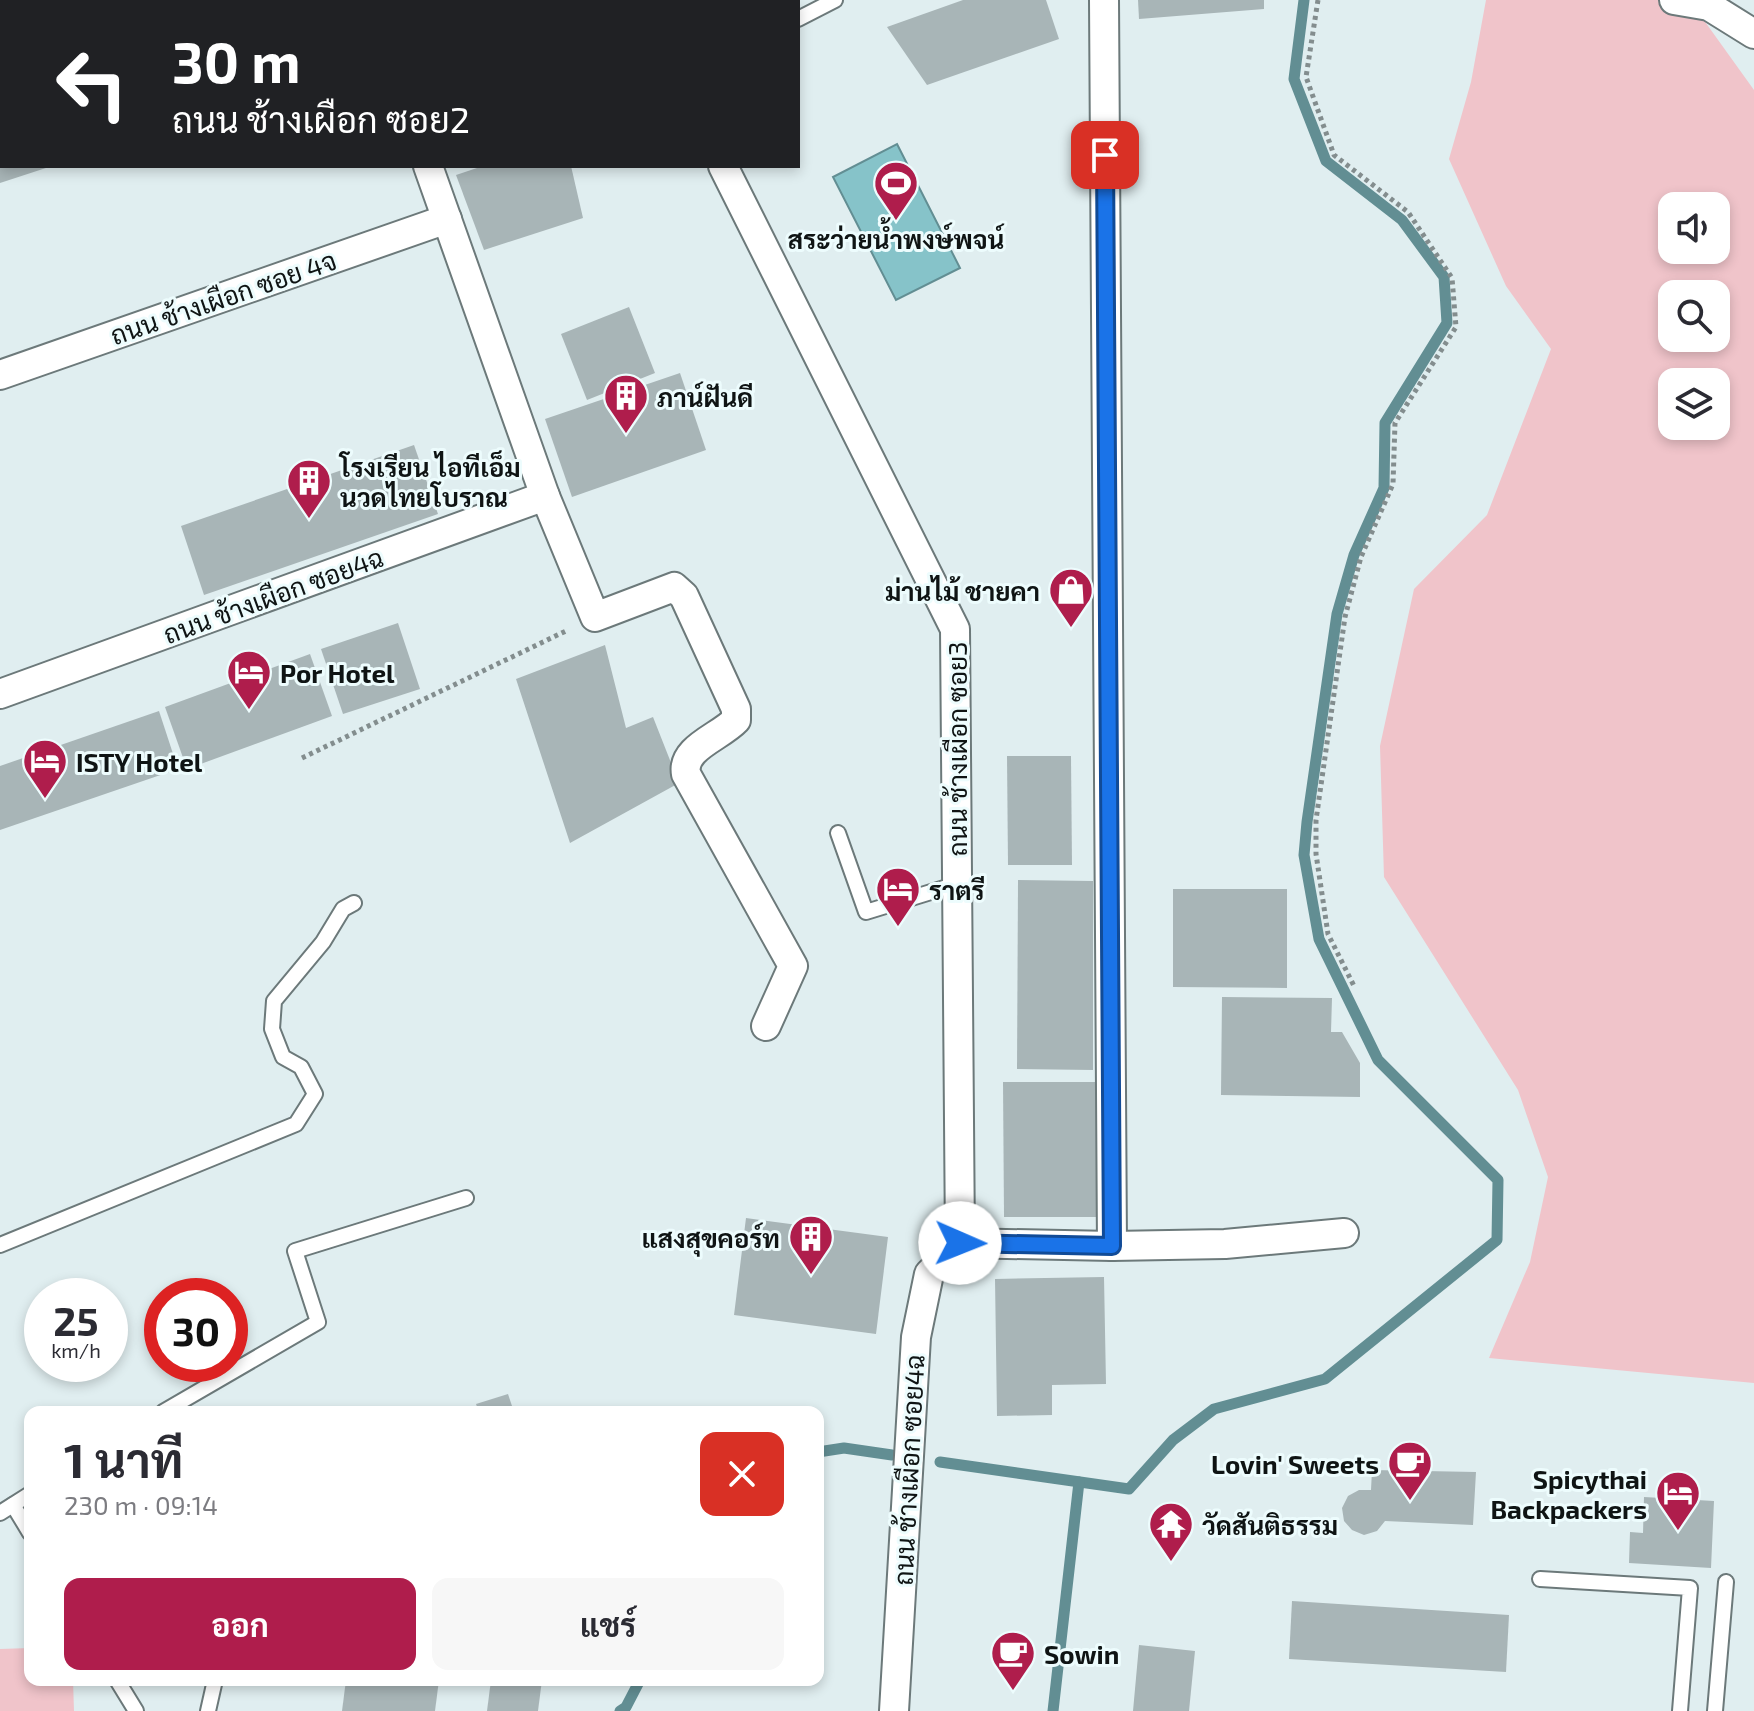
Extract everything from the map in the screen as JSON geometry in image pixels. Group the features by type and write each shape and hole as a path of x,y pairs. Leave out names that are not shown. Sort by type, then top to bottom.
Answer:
{"street":[{"path":"1104,0 1112,1246"},
{"path":"1674,0 1709,6 1754,34"},
{"path":"429,168 545,496 595,617 674,587 684,596 736,709 736,720 690,754 684,766 792,962 793,969 766,1026"},
{"name":"ถนน ช้างเผือก ซอย3","path":"724,168 955,629 960,1243"},
{"name":"ถนน ช้างเผือก ซอย 4จ","path":"0,375 447,219"},
{"name":"ถนน ช้างเผือก ซอย4ฉ","path":"0,694 545,496"},
{"path":"960,1243 1112,1246 1225,1244 1344,1233"},
{"name":"ถนน ช้างเผือก ซอย4ฉ","path":"894,1711 916,1337 929,1274 960,1243"}],"lane":[{"path":"800,18 835,0"},
{"path":"838,833 866,912 957,884"},
{"path":"0,1245 296,1124 315,1094 301,1067 283,1057 272,1029 274,1001 323,942 343,909 354,903"},
{"path":"175,1406 318,1322 295,1251 466,1198"},
{"path":"24,1498 6,1509 24,1527"},
{"path":"1540,1579 1690,1588 1680,1711"},
{"path":"1715,1711 1726,1582"},
{"path":"121,1686 136,1711"},
{"path":"208,1711 214,1686"}],"path":[{"path":"1318,0 1306,77 1334,155 1408,212 1452,278 1456,327 1395,423 1393,484 1361,557 1345,617 1316,820 1316,854 1328,934 1355,988"},
{"path":"302,758 595,617"}],"shaded area":[{"path":"1486,0 1676,0 1698,12 1754,90 1754,1383 1489,1358 1530,1262 1548,1177 1518,1090 1384,877 1380,746 1414,589 1487,515 1551,349 1506,286 1449,159 1471,82"},
{"path":"24,1648 24,1686 73,1686 74,1711 0,1711 0,1649"}],"water":[{"name":"สระว่ายน้ำพงษ์พจน์","path":"897,144 960,268 896,300 833,177"}],"building":[{"path":"963,0 1046,0 1059,39 927,85 887,27"},
{"path":"1138,0 1264,0 1264,9 1139,19"},
{"path":"0,168 46,168 0,183"},
{"path":"477,168 571,168 583,218 484,250 456,175"},
{"path":"629,307 655,373 587,400 561,334"},
{"name":"ภาน์ฝันดี","path":"680,373 706,450 572,497 545,419"},
{"name":"โรงเรียน ไอทีเอ็ม นวดไทยโบราณ","path":"414,445 438,514 204,595 181,526"},
{"path":"398,623 420,689 343,714 321,649"},
{"path":"605,645 626,728 653,717 679,783 570,843 516,679"},
{"name":"Por Hotel","path":"310,654 332,716 187,769 165,707"},
{"name":"ISTY Hotel","path":"159,711 178,769 0,830 0,766"},
{"path":"1007,756 1071,756 1072,865 1008,865"},
{"path":"1018,880 1093,881 1093,1070 1017,1069"},
{"path":"1173,889 1287,889 1287,988 1173,987"},
{"path":"1222,997 1332,998 1331,1032 1342,1032 1360,1063 1360,1097 1221,1095"},
{"path":"1003,1082 1098,1082 1099,1217 1004,1217"},
{"name":"แสงสุขคอร์ท","path":"746,1218 888,1237 876,1334 734,1315"},
{"path":"1104,1277 1106,1384 1052,1385 1052,1415 997,1416 995,1279"},
{"path":"508,1394 512,1406 477,1406"},
{"name":"Lovin' Sweets","path":"1372,1470 1476,1472 1473,1525 1385,1521 1377,1531 1364,1535 1352,1530 1344,1521 1342,1508 1348,1496 1359,1490 1371,1490"},
{"name":"Spicythai Backpackers","path":"1644,1497 1714,1501 1711,1568 1629,1563 1630,1532 1643,1533"},
{"path":"1292,1601 1509,1615 1506,1672 1289,1659"},
{"path":"1139,1645 1195,1651 1189,1711 1133,1711"},
{"path":"345,1686 438,1686 435,1711 342,1711"},
{"path":"490,1686 541,1686 538,1711 487,1711"}],"waterway":[{"path":"940,1462 1129,1489 1173,1440 1214,1409 1325,1379 1497,1240 1498,1180 1378,1060 1319,939 1304,855 1337,614 1354,555 1384,488 1385,423 1447,323 1444,277 1402,220 1326,161 1294,79 1304,0"},
{"path":"824,1451 844,1448 892,1455"},
{"path":"1053,1711 1079,1482"},
{"path":"620,1711 626,1707 637,1686"}],"place":[{"name":"สระว่ายน้ำพงษ์พจน์","path":"896,222"},
{"name":"ภาน์ฝันดี","path":"626,435"},
{"name":"โรงเรียน ไอทีเอ็ม นวดไทยโบราณ","path":"309,520"},
{"name":"ม่านไม้ ชายคา","path":"1071,629"},
{"name":"Por Hotel","path":"249,711"},
{"name":"ISTY Hotel","path":"45,800"},
{"name":"ราตรี","path":"898,928"},
{"name":"แสงสุขคอร์ท","path":"811,1276"},
{"name":"Lovin' Sweets","path":"1410,1502"},
{"name":"Spicythai Backpackers","path":"1678,1532"},
{"name":"วัดสันติธรรม","path":"1171,1563"},
{"name":"Sowin","path":"1013,1692"}],"route":[{"path":"960,1243 1112,1246 1105,155"}]}
